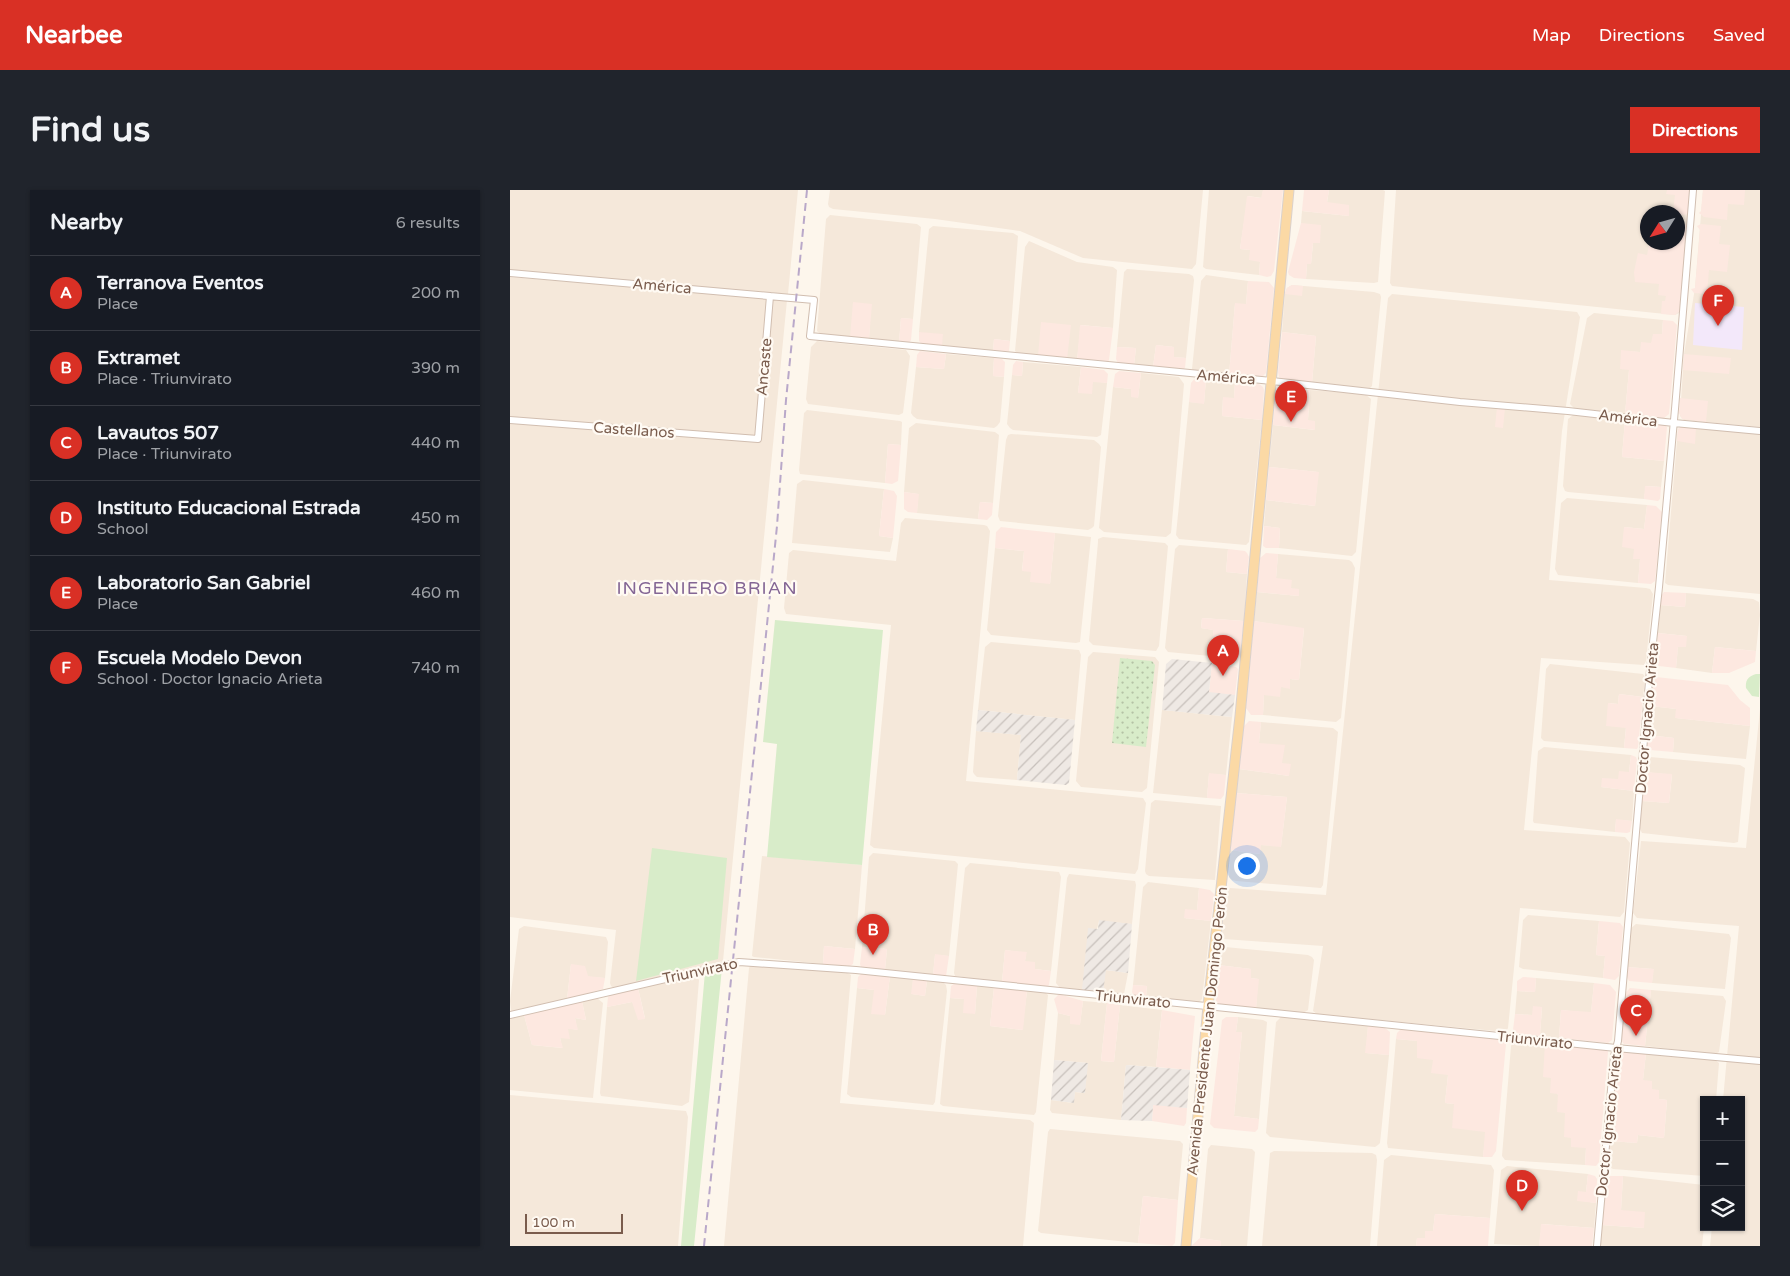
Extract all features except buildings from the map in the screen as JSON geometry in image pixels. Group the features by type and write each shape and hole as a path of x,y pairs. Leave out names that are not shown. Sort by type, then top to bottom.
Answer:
{"main road":[{"name":"Avenida Presidente Juan Domingo Perón","path":"1186,1246 1208,1006 1240,716 1289,190"}],"street":[{"name":"Doctor Ignacio Arieta","path":"1597,1246 1618,1041 1650,670 1674,423 1693,190"},
{"name":"América","path":"510,273 814,300 810,336 1760,431"},
{"name":"Ancaste","path":"758,439 770,296"},
{"name":"Castellanos","path":"510,420 758,439"},
{"name":"Triunvirato","path":"510,1015 703,969 748,961 856,970 1760,1062"}],"shaded area":[{"path":"510,190 798,190 788,294 510,271"},
{"path":"830,190 1203,190 1196,264 1192,269 1083,258 1020,231 935,219 833,209 828,204"},
{"path":"1209,190 1263,190 1262,198 1248,196 1240,249 1250,250 1260,262 1259,275 1206,269 1203,267"},
{"path":"1263,190 1283,190 1274,271 1271,276 1267,277 1259,275 1260,262 1249,260 1250,250 1240,249 1247,196 1261,198"},
{"path":"1304,190 1329,190 1327,202 1349,205 1349,216 1302,211"},
{"path":"1329,190 1385,191 1378,282 1306,279 1307,264 1311,264 1313,243 1301,223 1302,211 1349,216 1327,203"},
{"path":"1396,190 1692,190 1679,313 1675,315 1392,286 1390,283"},
{"path":"1667,190 1692,190 1688,214 1685,215 1685,205 1674,205 1675,195 1666,194"},
{"path":"1703,190 1760,190 1760,427 1684,420 1680,416 1684,354 1695,288"},
{"path":"1703,190 1745,190 1744,205 1728,204 1727,220 1704,217 1699,213 1701,211"},
{"path":"830,215 917,224 921,227 913,319 901,318 899,342 869,339 871,304 850,337 821,334 817,331 826,219"},
{"path":"1301,223 1321,225 1320,243 1313,243 1311,264 1307,264 1306,279 1294,278 1288,272"},
{"path":"1685,224 1687,227 1680,311 1675,315 1661,314 1662,301 1665,301 1666,296 1658,295 1659,284 1635,282 1634,272 1638,253 1647,255 1648,250 1685,250"},
{"path":"1701,224 1721,226 1719,244 1730,245 1727,272 1709,270 1707,294 1694,293 1691,289 1695,288 1700,230 1697,226"},
{"path":"933,226 1013,233 1018,236 1010,341 994,339 993,351 942,346 919,332 929,229"},
{"path":"1029,241 1077,262 1113,267 1117,270 1113,328 1081,325 1077,360 1018,354 1015,351 1025,247"},
{"path":"1127,269 1189,274 1193,276 1186,358 1173,357 1174,347 1156,345 1153,367 1134,365 1136,348 1117,347 1124,272"},
{"path":"1206,275 1248,281 1246,304 1235,304 1229,375 1192,369 1201,281"},
{"path":"510,277 787,300 723,961 614,988 610,983 616,930 510,917"},
{"path":"1248,281 1269,282 1274,288 1266,373 1261,378 1229,375 1235,303 1246,304"},
{"path":"1292,285 1380,294 1372,386 1370,388 1312,383 1316,336 1282,332 1285,293 1287,288"},
{"path":"1292,285 1303,286 1302,296 1285,294 1287,288"},
{"path":"1392,294 1577,312 1580,317 1562,431 1549,580 1646,588 1650,589 1653,594 1644,665 1541,658 1524,830 1625,837 1630,843 1624,912 1620,917 1520,908 1508,1028 1506,1032 1317,1014 1313,1011 1323,946 1224,939 1221,937 1226,893 1230,888 1326,895 1388,298"},
{"path":"853,302 872,304 869,339 850,337"},
{"path":"1695,303 1744,307 1742,350 1693,345"},
{"path":"1594,313 1663,320 1662,334 1640,352 1621,351 1629,370 1625,414 1575,409 1570,404 1587,318"},
{"path":"901,318 913,319 909,343 899,342"},
{"path":"1663,320 1673,321 1677,325 1669,414 1664,418 1625,414 1629,370 1620,369 1621,350 1640,352 1641,342 1651,343 1653,334 1662,334"},
{"path":"1041,322 1071,325 1067,359 1038,356"},
{"path":"1080,325 1113,328 1107,363 1077,360"},
{"path":"919,332 943,334 942,346 922,344 919,341"},
{"path":"1282,332 1316,336 1312,383 1281,379 1279,377"},
{"path":"994,339 1010,341 1009,351 993,351"},
{"path":"817,341 906,350 910,356 903,413 899,415 808,404 806,399 811,347"},
{"path":"1156,345 1174,347 1174,357 1186,358 1185,368 1182,370 1153,367"},
{"path":"1117,347 1136,348 1134,365 1118,363 1116,359"},
{"path":"920,351 946,354 944,369 916,367 917,355"},
{"path":"946,354 994,358 993,376 1004,377 1000,422 997,426 994,428 917,419 913,416 911,413 916,367 944,369"},
{"path":"1684,354 1731,358 1729,374 1683,370"},
{"path":"994,358 1002,359 1005,362 1004,377 993,376"},
{"path":"1016,361 1023,362 1022,376 1012,375 1013,365"},
{"path":"1023,362 1081,367 1078,393 1093,381 1107,383 1101,435 1097,437 1013,430 1010,428 1007,424 1012,375 1022,376"},
{"path":"1081,367 1104,370 1108,374 1107,383 1093,382 1092,394 1078,393"},
{"path":"1119,371 1141,373 1138,398 1131,397 1131,389 1113,387 1115,374"},
{"path":"1141,373 1179,377 1184,384 1171,533 1166,537 1104,532 1099,528 1113,387 1131,389 1138,398"},
{"path":"1195,378 1206,379 1204,404 1189,402 1191,383"},
{"path":"1206,379 1235,382 1234,398 1223,398 1222,416 1262,420 1249,542 1246,545 1179,539 1176,535 1189,402 1204,403"},
{"path":"1235,382 1259,384 1263,387 1262,420 1222,416 1223,397 1234,398"},
{"path":"1281,387 1310,390 1308,420 1315,421 1315,430 1273,425 1276,391"},
{"path":"1310,390 1365,394 1371,399 1356,552 1352,556 1279,548 1280,528 1264,526 1266,500 1315,506 1318,472 1269,467 1273,425 1314,430 1308,420"},
{"path":"1680,398 1708,401 1706,422 1682,419 1679,413"},
{"path":"1497,407 1505,408 1503,428 1495,427"},
{"path":"807,410 902,422 901,445 888,444 885,483 800,474 804,413"},
{"path":"1573,415 1625,420 1622,457 1664,461 1661,487 1646,486 1644,499 1565,491 1563,486 1568,419"},
{"path":"1625,420 1665,425 1667,427 1664,461 1622,457"},
{"path":"916,423 995,432 999,435 993,503 980,502 978,519 917,513 918,494 904,492 909,428"},
{"path":"1683,426 1760,434 1760,594 1668,585 1665,583 1678,429"},
{"path":"1683,426 1696,428 1695,444 1677,441 1678,429"},
{"path":"1008,435 1094,440 1099,444 1101,447 1094,526 1092,528 1088,530 1000,521 998,516 1006,440"},
{"path":"888,444 901,445 898,481 892,484 885,483"},
{"path":"1269,467 1319,472 1315,506 1266,500"},
{"path":"803,480 884,489 879,536 893,538 890,552 792,543 797,484"},
{"path":"1645,486 1661,487 1660,499 1658,501 1644,499"},
{"path":"884,489 894,491 897,496 893,538 879,536"},
{"path":"904,492 919,494 917,513 908,512 904,509"},
{"path":"1567,498 1647,505 1644,529 1624,527 1640,559 1638,583 1558,575 1555,569 1561,503"},
{"path":"980,502 993,503 992,515 987,520 978,519"},
{"path":"1647,505 1656,506 1662,512 1655,581 1651,584 1638,583 1640,559 1633,559 1634,549 1622,547 1624,527 1644,529"},
{"path":"905,518 984,525 990,531 966,781 1143,798 1146,803 1138,869 1135,874 874,848 870,845 891,625 786,614 784,608 789,553 793,550 896,561 901,523"},
{"path":"1264,526 1280,528 1279,548 1266,548 1263,546"},
{"path":"1001,527 1055,533 1050,584 1030,582 1031,572 1022,571 1024,551 995,548 996,532"},
{"path":"1055,533 1091,537 1080,642 991,635 987,630 995,548 1024,551 1022,570 1031,571 1050,584"},
{"path":"1103,537 1165,543 1168,546 1159,646 1156,651 1093,645 1089,641 1098,539"},
{"path":"1179,545 1228,549 1226,572 1247,574 1244,621 1202,618 1201,628 1214,630 1223,638 1221,657 1168,652 1165,648 1175,549"},
{"path":"1228,549 1245,551 1247,553 1249,557 1247,574 1226,572"},
{"path":"1266,553 1278,554 1276,578 1292,580 1291,588 1299,589 1299,596 1257,592 1260,558"},
{"path":"1278,554 1349,560 1355,568 1341,718 1336,722 1263,715 1264,694 1281,687 1290,679 1299,680 1304,629 1254,621 1257,592 1299,596 1291,588 1276,579"},
{"path":"1664,592 1686,593 1685,607 1660,605 1661,596"},
{"path":"1686,593 1753,599 1759,602 1760,615 1756,651 1715,647 1712,673 1676,668 1678,646 1687,636 1658,633 1660,605 1685,607"},
{"path":"1202,618 1244,621 1239,657 1221,657 1223,638 1213,637 1213,630 1201,628"},
{"path":"1254,621 1304,628 1299,680 1290,679 1290,689 1281,687 1280,697 1264,695 1263,715 1251,715 1246,708"},
{"path":"1658,633 1687,636 1686,647 1678,647 1676,668 1659,666 1655,663"},
{"path":"991,642 1079,650 1081,655 1075,720 978,710 985,647"},
{"path":"1715,647 1756,651 1755,662 1729,673 1712,673"},
{"path":"1093,652 1155,657 1159,662 1147,788 1142,792 1081,787 1076,781 1088,657"},
{"path":"1172,659 1212,663 1209,692 1235,695 1232,717 1162,710 1166,664"},
{"path":"1212,663 1238,669 1235,695 1209,693"},
{"path":"1550,664 1643,674 1645,677 1643,697 1619,694 1618,704 1609,703 1626,727 1624,748 1544,741 1541,738 1546,669"},
{"path":"1656,677 1728,685 1740,700 1750,708 1750,726 1675,718 1676,709 1651,706 1653,679"},
{"path":"1619,694 1643,697 1637,749 1624,748 1626,728 1606,726 1608,703 1618,704"},
{"path":"1651,706 1676,709 1676,718 1750,726 1746,759 1673,752 1674,738 1648,735"},
{"path":"1760,709 1760,1246 1710,1246 1712,1231 1745,1231 1745,1096 1723,1096 1739,926 1637,918 1633,913 1641,841 1746,848"},
{"path":"978,710 1075,720 1069,783 1066,785 1017,780 1021,735 976,731"},
{"path":"1162,710 1232,717 1226,775 1209,774 1207,798 1153,793"},
{"path":"1249,721 1261,722 1259,743 1285,745 1282,763 1291,764 1289,776 1239,769 1244,726"},
{"path":"1261,722 1333,728 1338,732 1323,885 1321,888 1236,881 1229,877 1230,850 1259,854 1260,845 1281,846 1287,797 1236,793 1239,769 1289,776 1282,763 1259,743"},
{"path":"976,731 1021,735 1017,780 977,777 974,774"},
{"path":"1648,735 1674,738 1673,752 1650,750 1647,746"},
{"path":"1544,747 1631,755 1629,772 1618,780 1601,787 1634,791 1632,821 1616,820 1615,832 1534,823 1538,751"},
{"path":"1631,755 1636,757 1637,760 1634,791 1601,787 1602,778 1618,779 1619,771 1629,772"},
{"path":"1650,757 1740,765 1745,768 1738,842 1642,833 1640,829 1642,801 1669,803 1672,775 1645,772 1646,762"},
{"path":"1645,772 1672,774 1669,803 1642,801"},
{"path":"1209,773 1226,775 1224,795 1221,799 1207,798"},
{"path":"1236,793 1287,797 1281,847 1261,845 1260,854 1230,850"},
{"path":"1155,800 1221,806 1215,880 1149,876 1146,874 1151,803"},
{"path":"1616,819 1632,821 1630,832 1615,832"},
{"path":"873,853 955,861 958,864 949,956 935,955 933,975 885,970 887,949 862,947 869,857"},
{"path":"762,856 862,865 855,949 824,946 823,964 752,956"},
{"path":"970,863 1059,872 1061,877 1051,971 1035,969 1025,961 1026,953 1005,950 1002,982 955,976 965,868"},
{"path":"1069,874 1135,881 1136,885 1132,924 1099,921 1082,990 1060,988 1056,983 1067,878"},
{"path":"1148,882 1199,888 1197,910 1184,918 1211,921 1202,999 1199,1002 1146,997 1147,986 1133,985 1143,887"},
{"path":"1199,888 1210,890 1214,894 1211,921 1184,918 1185,909 1197,910"},
{"path":"1528,915 1599,921 1596,955 1605,956 1603,978 1519,967 1523,920"},
{"path":"1099,920 1132,924 1128,973 1106,970 1103,993 1082,990 1088,928 1098,929"},
{"path":"1599,921 1620,923 1623,927 1619,976 1615,980 1603,978 1605,956 1596,955"},
{"path":"1636,924 1729,934 1731,938 1725,989 1652,983 1653,969 1627,967 1630,929"},
{"path":"524,926 606,937 608,942 605,978 588,977 571,964 567,999 511,1011 510,1001 519,929"},
{"path":"824,946 855,949 853,964 850,966 823,964"},
{"path":"862,947 887,949 885,970 861,967"},
{"path":"1225,947 1308,955 1312,957 1314,960 1308,1010 1303,1013 1256,1009 1258,979 1251,978 1251,969 1218,965 1220,951"},
{"path":"1005,950 1027,952 1025,961 1035,962 1035,969 1051,971 1049,985 1047,987 1002,982"},
{"path":"935,954 949,956 946,976 933,975"},
{"path":"571,964 585,966 588,976 605,978 603,989 567,999"},
{"path":"751,965 846,972 851,975 840,1103 1030,1120 1034,1123 1023,1246 724,1246 749,968"},
{"path":"1218,965 1251,969 1251,978 1259,979 1256,1009 1216,1002"},
{"path":"1627,967 1654,969 1652,983 1629,981 1626,975"},
{"path":"1105,970 1128,973 1124,994 1103,993"},
{"path":"862,973 890,976 885,1015 871,1014 874,990 857,988 858,977"},
{"path":"696,975 699,980 689,1102 682,1106 601,1096 607,1007 632,1002 645,1018 638,988"},
{"path":"890,976 913,979 912,994 925,996 927,981 943,982 946,985 947,991 935,1102 933,1105 851,1097 847,1094 857,988 874,990 885,1015"},
{"path":"1523,977 1536,978 1535,992 1517,991 1517,981"},
{"path":"1536,978 1594,983 1591,1013 1561,1010 1559,1038 1540,1036 1542,1007 1532,1015 1515,1014 1517,991 1535,992"},
{"path":"913,979 927,981 925,996 911,994"},
{"path":"1594,983 1610,985 1616,992 1612,1040 1608,1043 1559,1038 1561,1010 1591,1012"},
{"path":"954,984 977,986 975,1014 963,1013 964,999 950,998 951,986"},
{"path":"1133,985 1147,986 1146,997 1134,996 1132,992"},
{"path":"977,986 994,987 990,1026 1022,1030 1027,991 1045,992 1048,995 1036,1112 1034,1115 943,1106 940,1104 950,998 964,999 975,1014"},
{"path":"994,987 1027,991 1023,1030 990,1026"},
{"path":"638,988 645,1019 638,1020 632,1002 607,1007 608,997 611,994"},
{"path":"1630,988 1651,990 1645,1046 1624,1044 1621,1040 1624,994"},
{"path":"1651,990 1723,996 1726,1001 1719,1052 1715,1054 1645,1046"},
{"path":"1059,994 1083,1001 1080,1025 1070,1024 1070,1016 1058,1013 1054,999"},
{"path":"597,998 603,1003 593,1098 510,1090 510,1019 524,1015 532,1045 562,1048 560,1037 568,1028 577,1030 575,1018 586,1020 582,1001"},
{"path":"582,1001 586,1020 575,1018 578,1030 568,1029 570,1039 560,1038 563,1048 532,1045 524,1015"},
{"path":"1083,1001 1107,1003 1101,1061 1114,1062 1120,1005 1162,1010 1156,1067 1126,1065 1121,1120 1052,1113 1050,1110 1051,1100 1073,1103 1075,1092 1084,1093 1087,1063 1054,1060 1058,1013 1070,1016 1080,1024"},
{"path":"1107,1003 1120,1005 1114,1062 1101,1061"},
{"path":"1533,1006 1542,1007 1540,1036 1516,1033 1513,1030 1515,1014 1532,1015"},
{"path":"1162,1010 1195,1016 1190,1070 1156,1067"},
{"path":"1226,1017 1238,1017 1236,1032 1242,1032 1234,1116 1259,1119 1258,1129 1255,1132 1214,1128 1210,1124 1222,1020"},
{"path":"1238,1017 1267,1022 1259,1119 1234,1116 1242,1032 1236,1032"},
{"path":"1281,1017 1368,1026 1366,1053 1389,1055 1380,1143 1378,1145 1375,1147 1270,1137 1266,1133 1276,1022"},
{"path":"1368,1026 1385,1028 1390,1032 1389,1055 1365,1053"},
{"path":"1401,1029 1504,1040 1506,1044 1496,1151 1492,1157 1483,1157 1485,1132 1452,1128 1454,1104 1445,1103 1448,1075 1431,1073 1433,1060 1417,1058 1417,1041 1396,1039 1397,1033"},
{"path":"1396,1039 1418,1041 1448,1075 1445,1103 1454,1104 1486,1132 1483,1157 1388,1148"},
{"path":"1517,1040 1545,1043 1551,1077 1565,1113 1571,1138 1586,1148 1585,1165 1505,1160 1502,1156 1511,1046"},
{"path":"1545,1043 1607,1050 1608,1052 1599,1162 1596,1166 1585,1165 1586,1148 1571,1147 1571,1138 1564,1137 1565,1113 1557,1112 1558,1094 1550,1093 1551,1078 1543,1077"},
{"path":"1620,1050 1646,1053 1643,1080 1652,1081 1652,1089 1659,1090 1659,1099 1667,1100 1664,1138 1638,1135 1637,1143 1610,1141 1617,1054"},
{"path":"1646,1053 1715,1060 1719,1063 1716,1096 1700,1096 1700,1176 1613,1169 1608,1166 1610,1141 1637,1143 1638,1135 1664,1138 1667,1100 1658,1099 1643,1080"},
{"path":"1054,1060 1088,1063 1085,1093 1075,1092 1074,1103 1051,1100"},
{"path":"1126,1065 1190,1070 1187,1108 1153,1105 1152,1121 1121,1120"},
{"path":"510,1095 686,1111 688,1117 678,1246 510,1246"},
{"path":"1153,1104 1187,1108 1186,1123 1184,1126 1152,1121"},
{"path":"1050,1129 1180,1141 1183,1144 1178,1200 1143,1196 1138,1243 1041,1233 1038,1231 1048,1132"},
{"path":"1211,1145 1252,1149 1255,1152 1247,1246 1221,1246 1221,1241 1200,1238 1208,1149"},
{"path":"1274,1151 1372,1153 1376,1155 1370,1246 1262,1246 1270,1153"},
{"path":"1391,1155 1491,1165 1494,1170 1490,1218 1435,1214 1433,1231 1425,1238 1417,1238 1416,1246 1377,1246 1384,1160"},
{"path":"1507,1166 1588,1174 1586,1192 1577,1200 1596,1203 1594,1228 1542,1224 1539,1246 1494,1244 1501,1170"},
{"path":"1588,1174 1595,1176 1597,1179 1596,1203 1577,1201 1578,1191 1586,1192"},
{"path":"1610,1176 1623,1176 1621,1210 1645,1212 1644,1228 1602,1225 1606,1180"},
{"path":"1623,1176 1700,1185 1700,1231 1704,1231 1702,1246 1600,1246 1602,1225 1644,1228 1621,1210"},
{"path":"1143,1196 1178,1200 1175,1243 1172,1246 1138,1243"},
{"path":"1435,1214 1490,1218 1488,1246 1416,1246 1417,1238 1425,1238 1425,1231 1433,1231"},
{"path":"1541,1224 1594,1228 1592,1246 1539,1246"},
{"path":"1200,1238 1221,1241 1221,1246 1191,1246"}],"green space":[{"path":"775,620 883,630 862,865 767,857 777,744 763,742"},
{"path":"1120,658 1152,661 1155,665 1146,747 1112,743"},
{"path":"1756,674 1760,674 1759,697 1752,696 1746,688 1748,679"},
{"path":"652,848 727,858 718,959 636,981"},
{"path":"722,968 694,1246 681,1246 705,972"}],"railway":[{"path":"704,1246 777,526 786,400 807,190"}],"place":[{"name":"Escuela Modelo Devon","path":"1718,326"},
{"name":"Laboratorio San Gabriel","path":"1291,422"},
{"name":"Terranova Eventos","path":"1223,676"},
{"name":"Extramet","path":"873,955"},
{"name":"Lavautos 507","path":"1636,1036"},
{"name":"Instituto Educacional Estrada","path":"1522,1211"}],"district":[{"name":"INGENIERO BRIAN","path":"707,588"}]}
